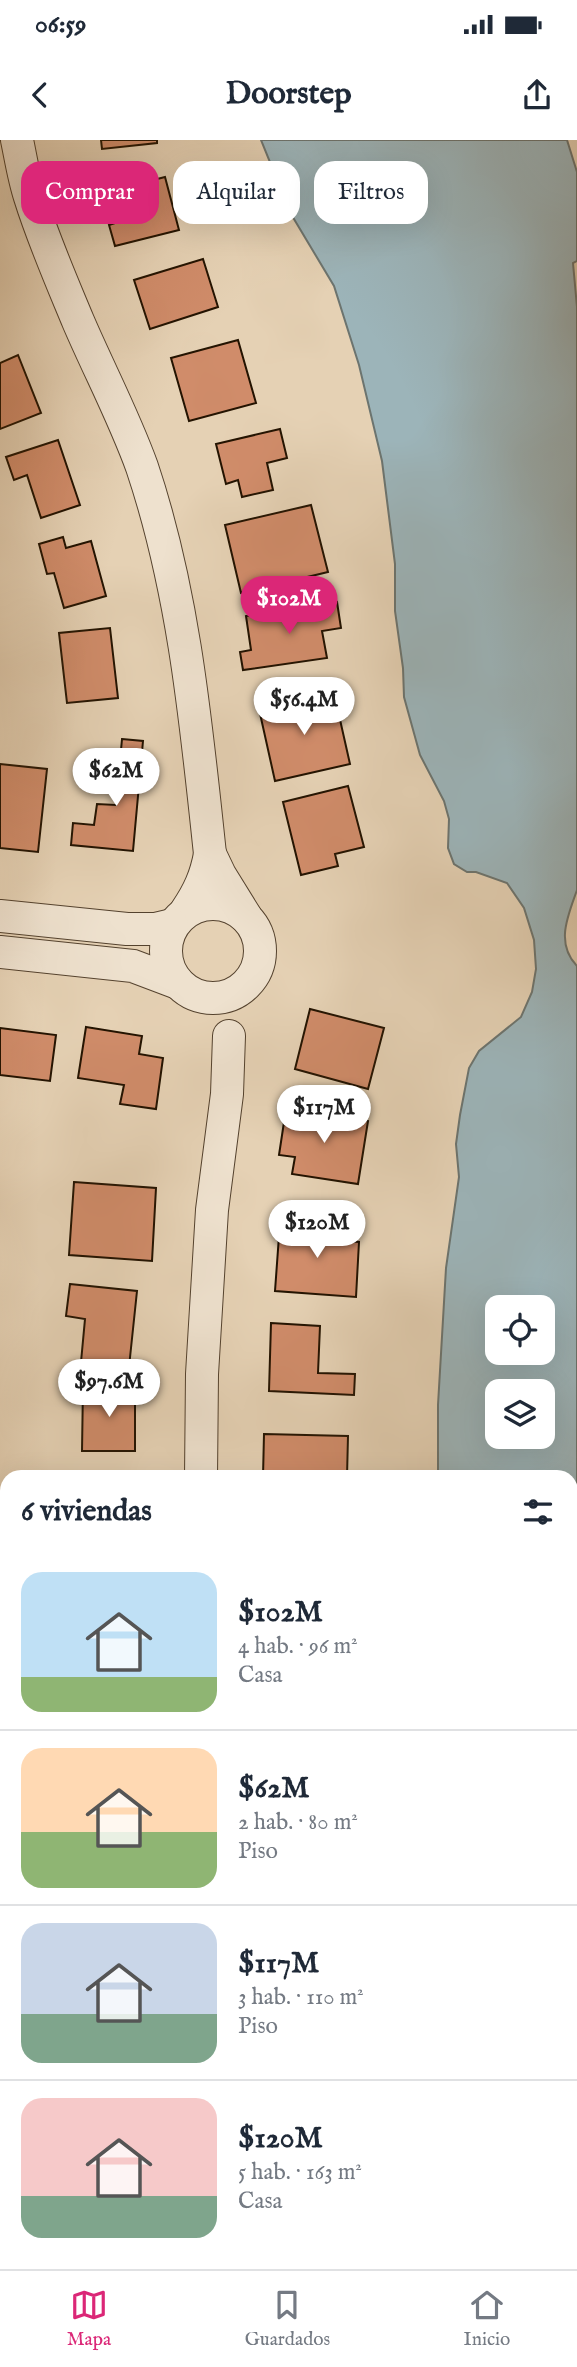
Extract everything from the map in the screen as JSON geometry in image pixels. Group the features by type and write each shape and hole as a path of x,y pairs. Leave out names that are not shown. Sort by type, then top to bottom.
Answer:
{"street":[{"path":"16,140 29,195 49,249 141,465 173,577 183,628 210,854 199,893 166,940 165,955 169,970 218,1015 229,1036"},
{"path":"201,1470 202,1374 212,1210 227,1094 229,1036 260,960 256,929 246,917 210,854"},
{"path":"0,916 127,929 155,929 201,905 217,903 233,907 246,917"},
{"path":"0,952 133,966 188,990 215,998 230,995 244,987 254,975"}],"water":[{"path":"261,140 567,140 577,172 577,261 573,263 577,307 577,890 567,919 565,939 570,957 577,966 577,1470 438,1470 438,1405 446,1268 459,1177 456,1144 460,1115 469,1068 479,1051 521,1017 532,992 536,969 534,940 524,908 507,883 476,872 467,872 454,864 448,848 449,819 444,801 420,755 404,697 395,611 395,564 382,461 359,365 334,286 297,224 300,224 300,161 270,161"}],"building":[{"path":"101,140 157,140 157,143 102,149"},
{"path":"165,177 173,207 173,224 177,224 179,230 115,246 109,225 159,224 159,179"},
{"path":"203,259 218,307 150,329 134,280"},
{"path":"238,340 256,403 189,421 171,358"},
{"path":"18,355 41,413 0,429 0,363"},
{"path":"280,429 287,458 267,463 273,490 242,497 238,480 226,484 216,444"},
{"path":"58,440 80,505 41,518 27,475 14,480 6,457"},
{"path":"311,505 328,572 241,593 225,525"},
{"path":"63,537 66,548 91,541 106,596 64,608 54,573 47,574 39,544"},
{"path":"337,602 341,628 322,631 327,658 243,670 240,652 251,650 246,616"},
{"path":"110,628 118,698 67,703 59,633"},
{"path":"334,693 350,764 275,781 259,709"},
{"path":"122,739 143,741 133,851 71,845 73,823 94,825 97,804 116,805"},
{"path":"0,764 47,769 38,852 0,848"},
{"path":"348,786 364,847 335,854 338,866 301,875 283,802"},
{"path":"310,1009 384,1028 368,1089 295,1069"},
{"path":"86,1027 142,1036 139,1054 163,1058 156,1109 120,1104 124,1085 78,1078"},
{"path":"0,1028 56,1035 50,1081 0,1075"},
{"path":"286,1109 368,1121 358,1184 292,1174 295,1157 279,1155"},
{"path":"74,1182 156,1188 152,1261 69,1255"},
{"path":"280,1222 348,1226 347,1241 359,1242 356,1297 275,1291"},
{"path":"70,1284 137,1291 129,1367 81,1362 85,1319 66,1316"},
{"path":"271,1323 320,1326 318,1373 355,1374 354,1395 269,1391"},
{"path":"83,1386 135,1386 135,1451 82,1451"},
{"path":"264,1434 348,1436 347,1470 263,1470"}]}
